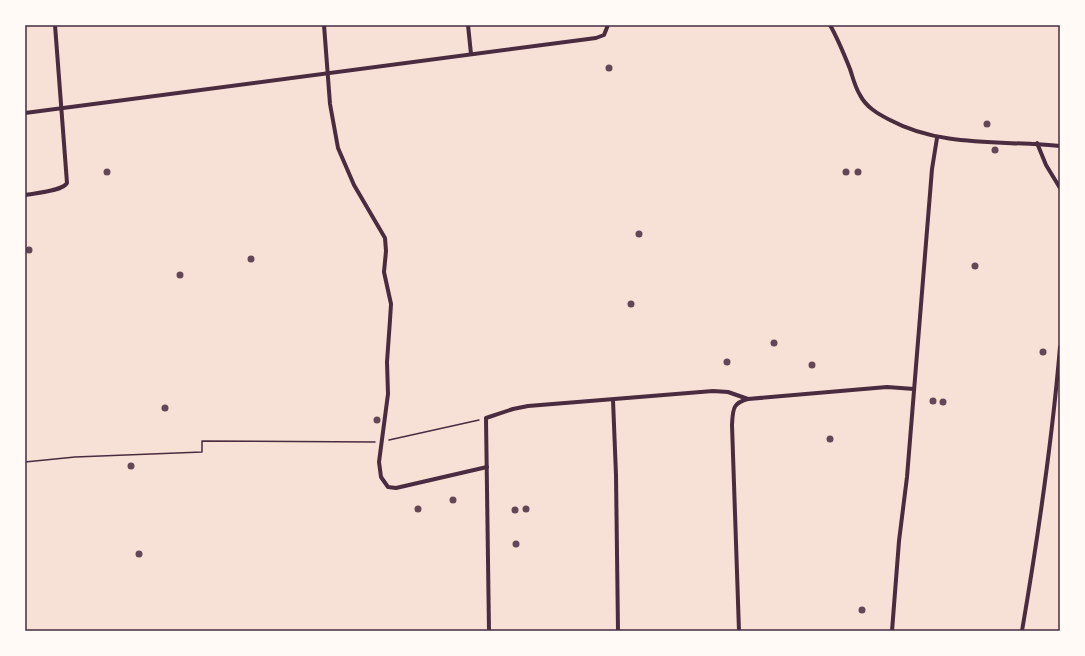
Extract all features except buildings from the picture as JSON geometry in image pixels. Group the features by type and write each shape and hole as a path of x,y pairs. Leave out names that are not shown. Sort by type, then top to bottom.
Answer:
{"street":[{"path":"25,195 60,189 68,183 55,25"},
{"path":"324,25 331,111 338,148 354,185 385,238 386,251 384,272 391,304 387,362 388,394 381,442 380,473 385,484 391,488 488,468"},
{"path":"468,25 471,54"},
{"path":"25,113 61,107 596,38 604,35 608,25"},
{"path":"830,25 845,56 860,95 866,104 879,114 898,124 937,138 1037,143 1060,146"},
{"path":"892,631 932,169 937,138"},
{"path":"1037,143 1046,165 1060,188"},
{"path":"1022,631 1033,562 1060,347"},
{"path":"739,631 732,416 737,402 748,398 887,387 914,389"},
{"path":"489,631 488,468 486,418 528,406 713,391 728,392 748,398"},
{"path":"613,400 616,475 618,631"}],"path":[{"path":"25,462 75,457 202,452 202,441 381,442 486,418"}]}
